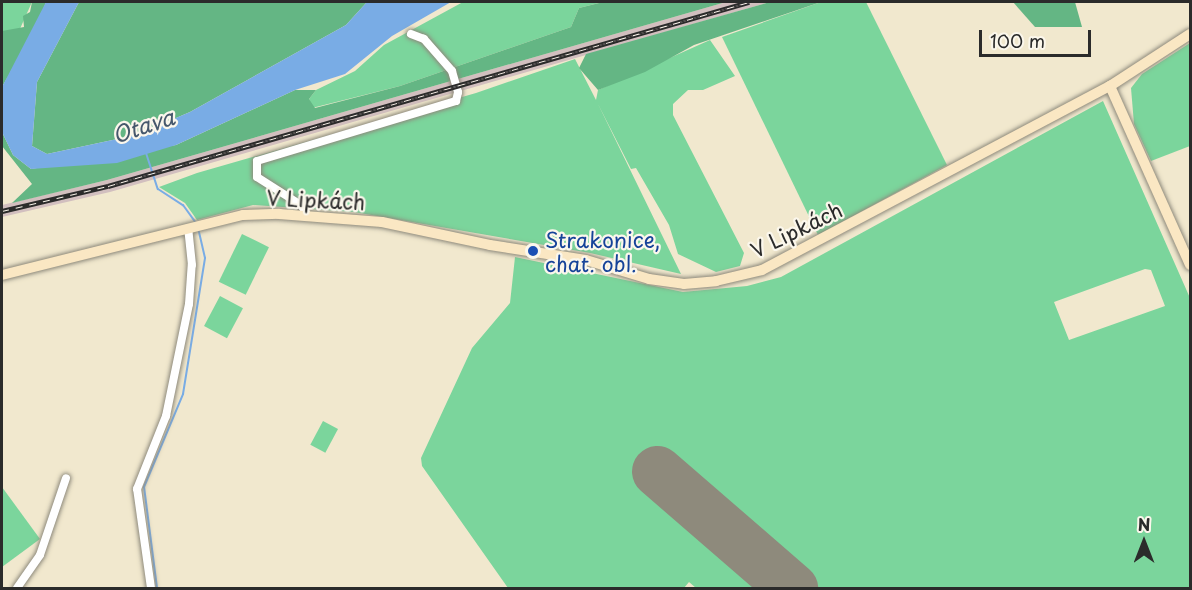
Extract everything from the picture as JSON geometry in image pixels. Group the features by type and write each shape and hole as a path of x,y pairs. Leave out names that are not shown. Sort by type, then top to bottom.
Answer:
{"street":[{"path":"308,216 301,205 257,177 257,161 456,101 458,92 452,71 424,39 411,34"},
{"name":"V Lipkách","path":"2,275 243,215 308,216 382,222 490,245 586,260 649,279 684,284 716,281 762,270 1110,86 1191,34"},
{"path":"1110,86 1191,265"},
{"path":"151,588 137,489 166,416 189,304 192,265 188,228"},
{"path":"17,588 40,555 66,478"}],"shaded area":[{"path":"726,2 770,2 110,192 2,217 2,205 107,180"}],"green space":[{"path":"2,2 32,2 19,31 2,31"},
{"path":"32,2 46,2 39,22 2,87 2,31 24,27 23,16 30,12"},
{"path":"79,2 367,2 346,25 190,112 136,135 47,154 32,146 37,82"},
{"path":"463,2 603,2 579,8 571,27 400,86 312,108 309,99 316,90 355,71 384,45"},
{"path":"603,2 726,2 107,180 12,203 32,184 2,146 2,132 13,155 31,169 176,145 295,90 316,90 309,99 315,108 400,86 571,27 579,8"},
{"path":"770,2 821,2 694,45 645,72 598,90 579,68 586,54"},
{"path":"821,2 866,2 947,165 818,235 722,37"},
{"path":"1013,2 1075,2 1082,27 1035,27"},
{"path":"710,40 735,76 703,90 688,90 673,104 673,115 744,253 740,266 716,272 678,254 669,225 636,168 631,169 598,104 681,274 590,253 354,212 253,205 197,220 185,203 159,187 197,173 476,93 575,59 596,100 598,90"},
{"path":"1190,43 1190,146 1151,161 1134,124 1131,88 1142,74"},
{"path":"1103,101 1190,298 1190,588 696,588 689,582 684,588 508,588 422,466 421,458 472,348 510,303 515,257 683,292 747,286 781,277","holes":["1145,269 1151,270 1165,306 1069,340 1054,302"]},
{"path":"242,234 269,247 246,295 219,282"},
{"path":"220,296 243,308 227,338 204,326"},
{"path":"323,421 338,429 325,453 310,445"},
{"path":"2,487 40,539 2,567"}],"water":[{"path":"46,2 79,2 37,82 32,146 47,154 136,135 190,112 346,25 367,2 451,2 392,36 345,74 295,90 176,145 117,163 31,169 13,155 2,132 2,87"}],"waterway":[{"path":"146,153 158,189 183,205 196,223"},
{"path":"157,588 144,487 183,394 205,258 198,228"}],"runway":[{"path":"657,471 792,588"}],"railway":[{"path":"2,211 108,186 749,2"}],"place":[{"name":"Strakonice, chat. obl.","path":"533,251"}],"water label":[{"name":"Otava","path":"143,125"}]}
